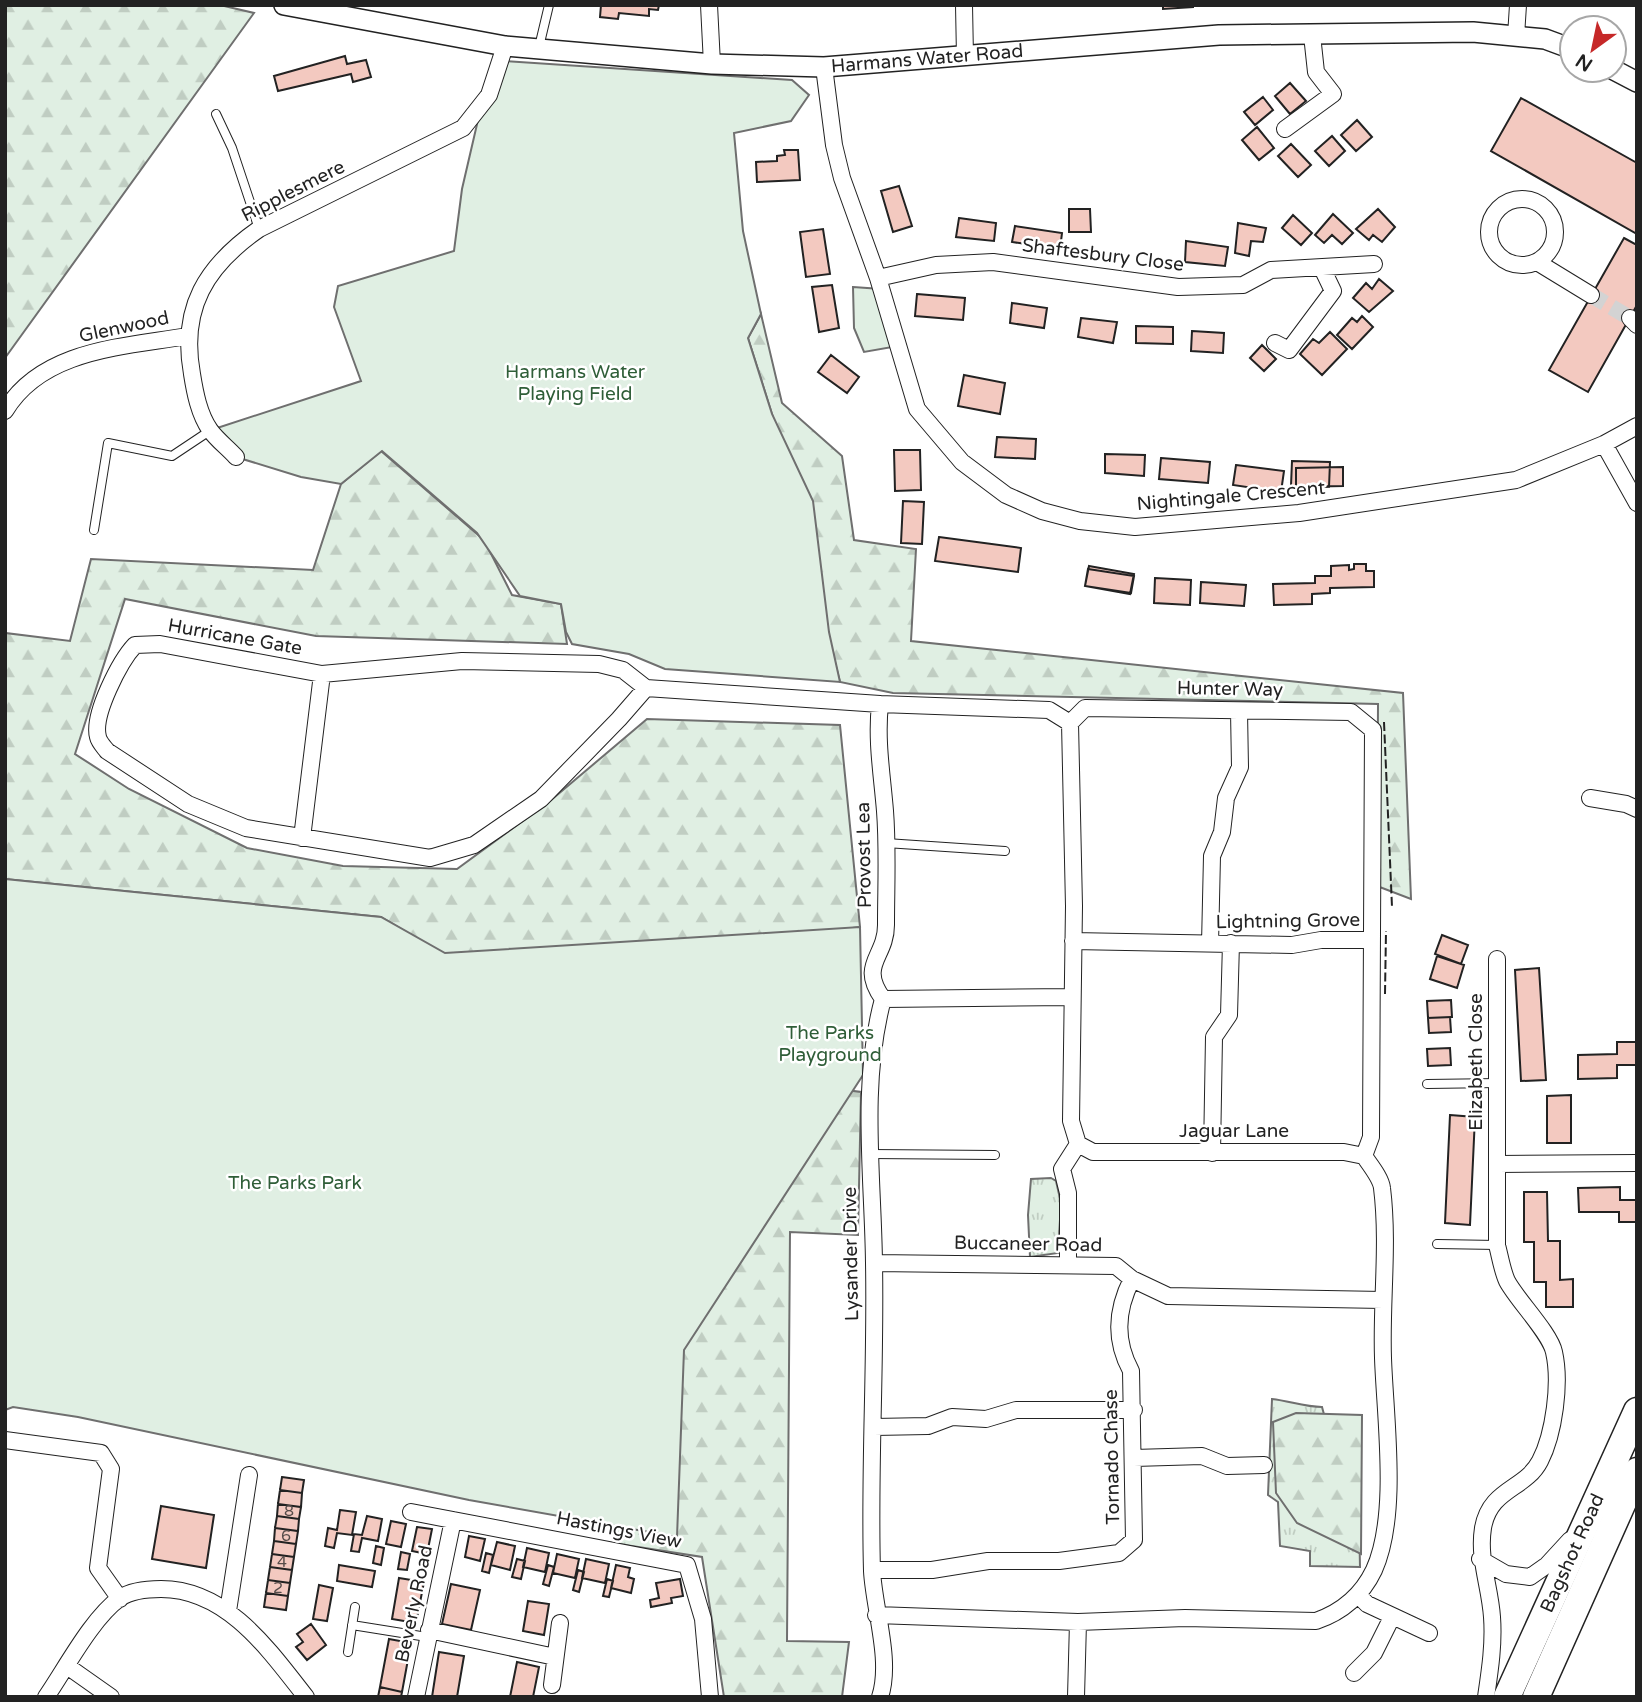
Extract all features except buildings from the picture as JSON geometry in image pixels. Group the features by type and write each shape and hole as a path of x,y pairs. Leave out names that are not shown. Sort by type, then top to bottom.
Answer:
{"highway":[{"name":"Bagshot Road","path":"1507,1697 1581,1528 1637,1411"},
{"name":"Bagshot Road","path":"1536,1697 1637,1471"},
{"path":"1578,1598 1610,1551 1637,1501"}],"street":[{"name":"Harmans Water Road","path":"284,5 505,46 712,64 824,67 1219,35 1446,32 1545,39 1558,44"},
{"path":"709,5 712,64"},
{"path":"964,5 965,57"},
{"path":"1516,36 1518,5"},
{"path":"1285,129 1333,94 1316,72 1312,35"},
{"name":"Ripplesmere","path":"236,457 211,430 198,402 187,336 200,289 231,249 259,229 463,128 489,95 503,61 505,46"},
{"name":"Nightingale Crescent","path":"824,67 834,145 842,178 878,278 917,408 962,462 1006,495 1042,511 1080,521 1135,527 1299,513 1516,480 1604,444 1637,426"},
{"path":"1537,262 1553,242 1553,221 1541,204 1531,200 1510,201 1493,214 1489,225 1492,247 1508,262 1519,265 1537,262 1591,295"},
{"name":"Shaftesbury Close","path":"878,278 936,265 992,262 1178,287 1243,285 1271,271 1374,264"},
{"path":"1275,343 1289,350 1334,290 1322,268"},
{"name":"Glenwood","path":"5,411 21,390 61,363 101,350 187,336"},
{"path":"1604,444 1637,503"},
{"name":"Hurricane Gate","path":"160,644 228,654 322,674 463,661 599,664 623,670 646,688 620,719 541,799 474,845 430,858 246,828 188,804 107,751 98,738 98,721 120,661 135,645 160,644"},
{"path":"302,838 322,674"},
{"path":"646,688 880,704 1049,710 1070,723 1073,941 1071,1121 1078,1144 1062,1168 1068,1193 1068,1264"},
{"name":"Provost Lea","path":"880,704 876,735 886,843 886,932 871,971 874,986 883,999"},
{"name":"Hunter Way","path":"1070,723 1085,708 1351,712 1373,730 1372,940"},
{"path":"1210,944 1212,856 1222,832 1226,798 1240,767 1239,711"},
{"path":"1590,798 1626,804 1637,809"},
{"name":"Lightning Grove","path":"1073,941 1292,945 1321,940 1372,940 1371,1137 1364,1156"},
{"path":"1212,1153 1214,1037 1229,1015 1231,943"},
{"name":"Elizabeth Close","path":"1486,1697 1493,1626 1488,1583 1480,1559 1484,1526 1489,1508 1501,1494 1539,1464 1553,1427 1554,1350 1506,1279 1497,1245 1497,959"},
{"path":"883,999 1072,997"},
{"name":"Lysander Drive","path":"880,1697 883,1653 872,1570 874,1264 870,1154 874,1032 883,999"},
{"name":"Jaguar Lane","path":"1078,1144 1093,1152 1344,1152 1364,1156"},
{"path":"876,1615 1078,1622 1185,1618 1316,1621 1336,1614 1358,1595 1374,1570 1385,1517 1388,1436 1382,1185 1364,1156"},
{"path":"1498,1164 1637,1163"},
{"name":"Buccaneer Road","path":"874,1264 1116,1266 1132,1279 1168,1296 1383,1300"},
{"name":"Tornado Chase","path":"872,1570 932,1570 988,1561 1059,1561 1125,1550 1134,1540 1134,1410 1131,1371 1120,1351 1121,1301 1132,1279"},
{"path":"874,1427 928,1426 951,1417 986,1419 1016,1410 1134,1410"},
{"path":"5,1440 101,1453 111,1469 98,1568 120,1599"},
{"path":"1134,1458 1202,1456 1227,1466 1264,1465"},
{"path":"228,1611 249,1475"},
{"name":"Hastings View","path":"411,1512 687,1565 703,1619 710,1697"},
{"name":"Beverly Road","path":"416,1697 453,1520"},
{"path":"1480,1559 1506,1574 1530,1577 1547,1565 1581,1528"},
{"path":"46,1697 108,1609 120,1599 143,1590 177,1589 196,1594 228,1611 268,1649 306,1697"},
{"path":"1358,1595 1367,1604 1429,1633"},
{"path":"1354,1673 1374,1653 1392,1617"},
{"path":"1076,1697 1078,1622"},
{"path":"552,1685 560,1623"},
{"path":"428,1633 555,1657"},
{"path":"67,1666 111,1697"}],"lane":[{"path":"539,50 549,5"},
{"path":"216,114 232,148 259,229"},
{"path":"94,530 108,443 173,456 211,430"},
{"path":"886,843 1005,851"},
{"path":"1427,1084 1498,1083"},
{"path":"870,1154 995,1156"},
{"path":"1437,1244 1497,1245"},
{"path":"348,1652 355,1607"},
{"path":"352,1625 428,1633"}],"green space":[{"path":"5,5 220,5 254,13 5,358"},
{"name":"Harmans Water Playing Field","path":"503,61 792,80 809,95 791,121 734,133 743,231 761,314 748,338 772,414 813,501 829,632 840,682 665,669 629,654 572,644 566,632 561,604 520,596 477,533 382,451 341,484 301,477 236,457 211,430 361,381 334,307 338,286 454,251 462,189 481,107"},
{"path":"853,287 881,289 898,346 864,352 854,328"},
{"path":"761,314 782,403 842,456 854,540 916,549 911,641 1403,693 1411,899 1377,886 1378,704 893,693 840,682 772,414 748,338"},
{"path":"381,451 484,540 512,595 561,604 567,644 316,636 125,599 75,754 129,789 247,848 343,866 457,869 550,801 647,719 840,725 860,927 480,976 381,917 5,879 5,633 70,641 91,559 313,570 341,484"},
{"name":"The Parks Park","path":"5,879 381,917 445,953 860,927 863,1075 684,1350 677,1537 469,1500 78,1417 13,1407 5,1410"},
{"path":"783,1082 861,1092 858,1235 790,1232 787,1641 849,1642 842,1697 724,1697 702,1557 619,1544 608,1504 669,1346"},
{"path":"1051,1178 1056,1181 1061,1203 1058,1253 1030,1257 1028,1215 1031,1179"},
{"path":"1272,1399 1322,1407 1325,1418 1357,1420 1360,1567 1310,1566 1310,1551 1280,1546 1278,1502 1268,1495"},
{"path":"1296,1413 1362,1415 1361,1554 1297,1523 1276,1493 1273,1422"}],"tunnel":[{"path":"1591,295 1630,318"}],"fence":[{"path":"1384,722 1392,907"},
{"path":"1385,994 1386,931"}],"park label":[{"name":"The Parks Playground","path":"830,1044"}]}
